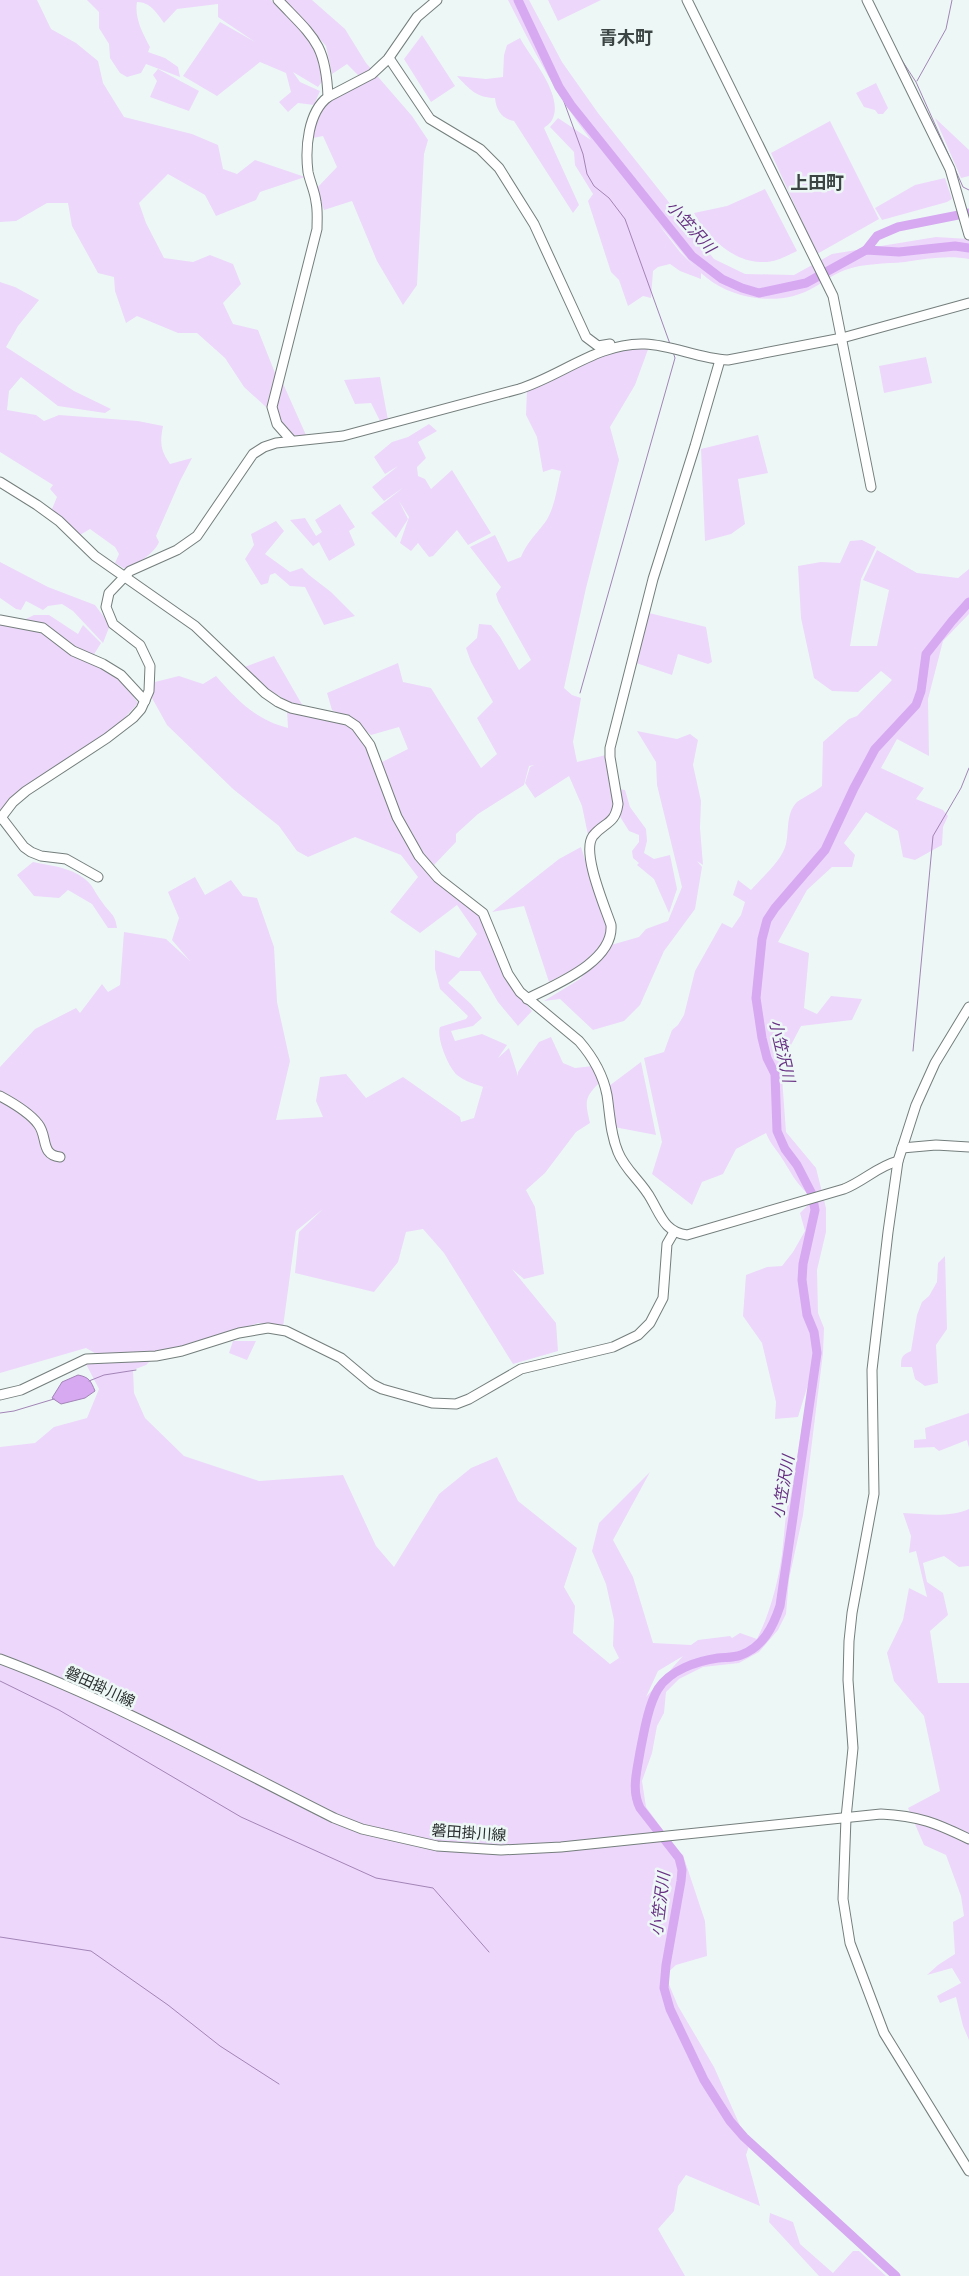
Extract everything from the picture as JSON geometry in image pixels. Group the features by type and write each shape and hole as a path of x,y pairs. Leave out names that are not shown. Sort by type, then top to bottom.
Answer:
{"street":[{"path":"278,0 318,44 325,62 328,97"},
{"path":"292,441 277,424 272,406 317,229 316,199 308,174 307,161 311,124 315,114 328,97 372,74 389,58 417,18 437,0"},
{"path":"687,0 833,296 871,487"},
{"path":"867,0 950,169 969,234"},
{"path":"389,58 430,119 480,149 495,162 534,224 586,337 598,346 617,342 631,345"},
{"path":"98,876 66,859 41,856 31,852 24,847 0,818 13,802 26,791 107,738 133,718 145,701 149,691 151,675 146,654 133,638 113,624 106,607 109,593 122,577 130,571 177,550 192,540 207,524 253,454 270,444 343,436 513,391 544,381 598,353 616,346 666,347 720,360 759,355 842,338 969,303"},
{"path":"527,998 585,968 604,947 612,933 592,866 590,845 592,838 610,823 617,811 618,804 610,748 652,579 695,446 720,360"},
{"path":"0,482 59,521 85,548 122,577 195,626 265,693 278,702 291,708 347,720 362,731 370,745 397,818 419,856 438,878 483,913 508,974 520,992 586,1049 601,1074 607,1096 611,1129 619,1154 650,1196 668,1228 674,1232 687,1235 852,1186 882,1166 898,1161"},
{"path":"0,620 43,628 72,651 103,664 121,675 145,701"},
{"path":"969,1008 935,1062 924,1086 898,1161 872,1370 874,1494 852,1613 849,1640 848,1680 853,1748 846,1818 844,1900 846,1926 858,1966 884,2033 969,2171"},
{"path":"0,1096 14,1103 36,1121 40,1126 48,1153 60,1157"},
{"path":"902,1148 936,1145 969,1147"},
{"path":"0,1395 21,1390 86,1359 156,1356 182,1351 239,1333 268,1328 286,1331 341,1358 372,1384 382,1389 432,1403 456,1404 469,1400 521,1369 613,1347 638,1335 650,1323 663,1298 667,1244 674,1232"},
{"name":"磐田掛川線","path":"0,1659 41,1674 122,1712 334,1818 362,1829 437,1846 502,1850 561,1847 881,1814 910,1816 938,1824 969,1839"}],"shaded area":[{"path":"0,0 37,0 51,29 76,43 98,61 103,83 124,117 192,134 218,145 223,169 237,174 255,160 305,177 260,192 256,200 216,216 205,195 168,174 139,203 146,223 164,258 193,262 210,255 233,264 241,284 223,303 233,324 258,330 275,373 281,379 306,435 293,436 278,418 244,387 225,358 197,333 178,333 137,316 126,323 115,291 114,277 98,273 72,226 68,203 47,203 16,221 0,222"},
{"path":"87,0 271,0 319,48 324,79 318,87 293,72 300,82 320,91 314,105 298,103 288,112 279,102 291,92 286,73 260,62 217,96 183,76 220,22 255,42 218,17 218,4 177,9 164,23 149,6 142,2 137,2 138,19 150,47 148,52 165,58 178,67 180,77 146,64 141,73 127,77 120,73 110,58 109,44 99,28 99,12"},
{"path":"285,0 312,0 345,29 366,63 412,116 428,140 424,154 417,285 403,305 377,261 352,201 324,210 316,189 337,167 323,136 313,138 318,118 329,102 359,76 347,64 332,74 326,46"},
{"path":"508,0 529,0 562,62 598,113 714,259 745,274 794,275 832,254 936,237 969,239 969,259 937,258 860,266 840,272 805,292 793,296 768,299 754,298 729,291 717,285 698,270 701,273 701,279 680,271 670,264 658,267 653,271 651,298 643,296 628,306 619,280 611,272 588,201 593,194 575,165 574,152 550,127 558,118 591,140 556,90","holes":["659,225 688,260 680,252"]},
{"path":"548,0 601,0 558,21"},
{"path":"422,35 455,86 431,102 404,59"},
{"path":"520,38 545,77 554,100 555,110 552,120 544,128 579,205 573,213 514,121 500,113 495,98 489,98 474,92 457,76 486,79 503,77 504,55 507,45"},
{"path":"158,69 199,91 189,111 150,97 157,81 153,75"},
{"path":"876,83 888,108 883,114 878,114 875,110 864,107 856,93"},
{"path":"935,118 969,150 969,176 961,178"},
{"path":"830,121 879,219 817,254 771,153"},
{"path":"945,178 952,199 947,202 882,220 875,208 915,185"},
{"path":"765,189 797,251 779,259 770,262 750,261 730,252 705,230 694,213 727,206"},
{"path":"0,282 15,287 39,300 18,326 6,347 74,391 111,409 105,413 58,406 21,377 9,391 7,410 36,415 44,421 59,415 138,421 163,426 162,446 170,464 192,458 156,536 159,542 157,546 145,558 125,569 115,563 119,554 115,547 90,529 80,535 52,509 57,497 50,489 53,485 0,452"},
{"path":"650,344 635,385 610,427 619,460 586,588 564,688 572,695 581,698 573,742 577,762 606,755 616,806 614,813 588,835 582,806 569,776 535,798 525,783 530,767 534,765 529,766 524,785 478,814 456,834 456,842 434,865 418,849 404,824 380,763 408,749 399,727 371,735 358,724 332,710 327,693 398,663 403,682 431,688 481,768 497,754 477,718 493,702 471,662 466,648 477,638 479,624 491,625 519,670 531,660 498,601 496,594 501,587 470,547 495,535 508,562 521,557 552,510 561,471 552,469 543,472 537,437 526,415 527,390 595,354"},
{"path":"926,357 932,383 884,393 879,366"},
{"path":"380,377 388,420 381,423 371,403 355,404 344,380"},
{"path":"429,424 437,431 418,442 426,458 417,467 418,476 425,479 431,489 452,470 491,533 468,545 457,530 433,556 429,557 418,543 411,551 400,543 409,517 399,501 408,519 396,538 371,513 404,487 384,501 372,487 398,466 385,474 374,457 392,442 408,437"},
{"path":"758,435 768,473 738,479 745,524 731,534 705,541 701,449"},
{"path":"340,504 355,527 349,531 355,545 329,561 319,542 313,546 290,520 305,518 316,536 322,532 315,520"},
{"path":"276,521 284,531 265,554 290,572 302,568 331,592 355,616 324,625 305,587 290,586 275,573 270,575 268,583 261,585 245,559 254,545 251,534"},
{"path":"862,540 876,547 861,579 850,646 877,646 889,590 863,580 877,550 917,573 958,578 969,569 969,614 943,641 928,699 929,756 897,739 881,768 924,788 916,799 943,810 948,816 943,827 942,845 915,860 903,857 898,831 866,812 844,843 855,855 852,867 832,867 807,890 778,942 809,953 804,1008 817,1014 831,996 862,999 852,1020 801,1026 781,1064 786,1132 816,1168 826,1208 826,1232 817,1270 818,1313 824,1328 823,1353 803,1515 789,1579 786,1614 778,1630 759,1652 739,1663 703,1667 679,1679 666,1692 664,1713 657,1726 652,1753 642,1781 646,1807 676,1848 655,1835 683,1855 705,1921 707,1956 676,1965 665,1975 678,2006 714,2067 749,2146 746,2155 760,2206 686,2175 678,2186 674,2211 658,2229 685,2276 0,2276 0,1447 35,1443 54,1427 87,1418 99,1389 86,1364 153,1358 146,1365 133,1370 134,1393 145,1418 184,1456 259,1481 343,1475 376,1546 394,1567 439,1494 471,1468 497,1457 518,1501 577,1548 564,1587 575,1606 573,1633 610,1664 619,1658 613,1646 614,1620 606,1584 592,1551 599,1523 650,1472 613,1540 633,1577 653,1643 691,1645 698,1640 730,1636 732,1638 740,1633 757,1639 762,1629 770,1608 778,1576 787,1509 810,1378 798,1417 775,1419 776,1402 762,1343 743,1316 746,1275 767,1267 782,1266 793,1252 805,1231 800,1213 807,1206 807,1193 794,1177 766,1133 736,1149 723,1174 702,1182 692,1205 652,1174 662,1142 644,1058 664,1052 672,1030 678,1025 684,1015 695,971 722,923 732,928 741,915 745,902 733,895 738,880 751,890 771,868 784,850 789,817 793,807 798,801 822,786 823,742 849,719 857,716 892,680 881,671 858,692 832,691 814,678 801,618 798,566 821,562 840,563 850,541","holes":["683,1656 646,1697 658,1671"]},
{"path":"0,562 48,587 95,605 110,625 103,643 73,611 62,604 48,606 43,610 26,601 21,610 16,609 0,598"},
{"path":"649,613 706,627 712,662 708,664 678,654 672,675 636,663"},
{"path":"34,615 49,615 78,634 83,625 101,643 93,656 80,650 122,681 138,703 120,723 0,812 0,621 18,623"},
{"path":"274,656 304,708 279,696 242,668"},
{"path":"179,676 203,684 216,676 248,708 266,720 288,728 287,710 346,724 358,732 367,746 397,828 429,874 480,914 508,983 532,1011 518,1026 498,1002 480,971 460,971 448,983 471,1004 482,1018 473,1026 451,1031 455,1041 482,1034 507,1045 498,1058 509,1048 518,1076 518,1072 539,1042 551,1037 563,1063 575,1068 593,1066 600,1082 588,1096 587,1100 590,1123 576,1132 545,1173 526,1190 535,1207 544,1274 524,1279 512,1269 556,1323 558,1351 513,1364 444,1253 423,1229 406,1232 398,1262 374,1292 295,1273 299,1232 323,1209 296,1231 283,1327 258,1323 199,1345 173,1350 100,1356 86,1348 0,1373 0,1067 35,1029 76,1008 80,1013 102,984 108,992 120,985 124,932 166,939 190,961 172,940 179,918 168,892 195,877 205,895 231,880 243,896 257,898 274,947 277,1002 290,1061 276,1120 323,1117 316,1101 320,1077 346,1074 366,1098 403,1077 460,1117 461,1122 474,1118 483,1087 457,1075 450,1066 444,1052 439,1032 440,1027 466,1019 468,1016 440,989 435,969 435,950 459,958 477,934 457,905 420,933 390,912 418,877 401,855 355,837 308,857 297,851 279,826 233,789 167,725 152,698 155,682"},
{"path":"637,731 677,739 690,734 698,740 693,765 701,801 700,828 703,865 697,861 702,867 695,909 664,951 640,1005 624,1021 593,1030 560,999 544,1001 580,979 611,945 639,937 646,929 668,921 682,887 657,785 656,762"},
{"path":"619,789 625,790 630,807 646,829 647,841 644,853 654,859 670,855 677,889 669,913 654,879 637,865 639,863 633,858 632,851 639,842 639,835 629,831 619,815 621,806"},
{"path":"581,847 608,931 604,941 592,956 576,968 549,982 524,906 492,912 559,859"},
{"path":"33,862 72,871 85,879 113,916 117,928 108,928 92,904 68,890 59,898 34,896 17,875"},
{"path":"641,1062 656,1135 614,1127 614,1107 609,1086"},
{"path":"945,1256 947,1329 936,1345 938,1383 925,1386 915,1379 912,1367 901,1367 901,1361 904,1355 911,1351 917,1315 922,1302 929,1296 937,1282 938,1263"},
{"path":"233,1341 256,1341 247,1360 229,1353"},
{"path":"78,1375 89,1380 95,1391 85,1398 61,1404 52,1398 62,1382"},
{"path":"969,1413 969,1448 967,1440 939,1451 934,1447 914,1448 914,1440 926,1439 925,1428"},
{"path":"969,1509 969,1566 959,1567 944,1556 923,1563 927,1582 943,1593 948,1615 930,1631 938,1683 969,1683 969,2040 963,2026 956,1997 940,2003 937,1996 961,1983 952,1968 927,1975 955,1954 953,1922 964,1916 961,1896 946,1855 924,1845 908,1808 940,1791 924,1716 894,1681 887,1653 903,1620 909,1588 927,1597 916,1551 909,1553 911,1536 903,1513 953,1514"},
{"path":"770,2213 793,2222 800,2244 833,2273 853,2251 859,2251 886,2276 819,2276 769,2222"}],"waterway":[{"name":"小笠沢川","path":"518,0 559,87 571,105 692,256 722,279 759,293 806,283 866,250 899,252 955,246 969,248"},
{"path":"917,81 946,29 952,0"},
{"path":"901,59 916,82 963,187 969,190"},
{"path":"559,88 583,154 587,174 594,186 609,198 625,219 670,344"},
{"path":"866,250 877,236 898,227 969,213"},
{"path":"580,693 675,358 673,352"},
{"name":"小笠沢川","path":"896,2276 744,2137 730,2121 704,2080 670,2009 664,1988 682,1870 679,1858 640,1808 635,1787 649,1711 663,1682 685,1667 693,1664 710,1659 738,1656 749,1651 761,1642 766,1635 780,1606 817,1353 814,1332 807,1315 802,1280 803,1264 815,1210 812,1194 797,1165 785,1149 777,1131 775,1074 767,1058 756,998 762,939 767,920 825,850 854,788 875,749 916,705 921,691 926,654 969,602"},
{"path":"913,1051 933,836 961,788 969,768"},
{"path":"89,1381 104,1375 136,1370"},
{"path":"0,1413 14,1411 54,1399"},
{"path":"0,1681 59,1710 241,1817 376,1878 433,1888 489,1952"},
{"path":"0,1937 91,1951 168,2005 220,2046 279,2084"}],"district":[{"name":"青木町","path":"626,38"},
{"name":"上田町","path":"817,183"}]}
